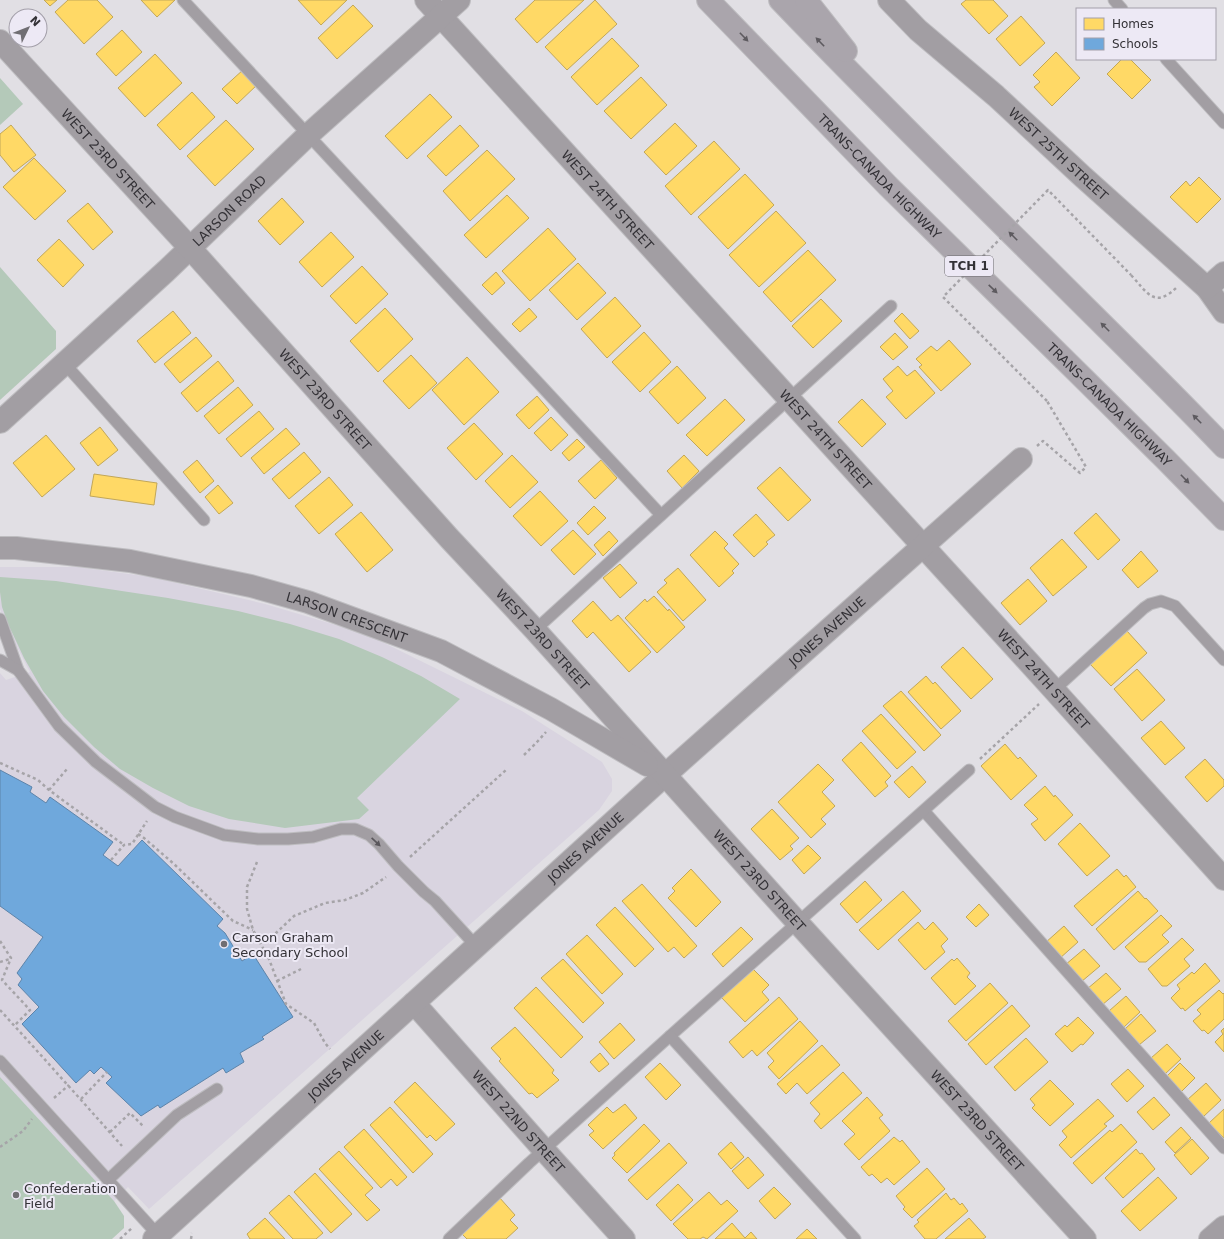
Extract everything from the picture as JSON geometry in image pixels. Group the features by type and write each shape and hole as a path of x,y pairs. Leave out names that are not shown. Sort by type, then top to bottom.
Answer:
{"highway":[{"path":"780,0 926,150 1224,447"},
{"path":"806,0 926,150"},
{"name":"TRANS-CANADA HIGHWAY","path":"710,3 888,186 1160,453 1224,519"}],"street":[{"name":"WEST 24TH STREET","path":"426,0 1224,879"},
{"name":"LARSON ROAD","path":"0,422 190,248 308,135 459,0"},
{"name":"WEST 25TH STREET","path":"889,0 918,30 996,96 1082,176 1208,288 1224,312"},
{"name":"WEST 23RD STREET","path":"0,41 190,248 449,538 535,630 797,922 1085,1239"},
{"path":"1208,288 1224,273"},
{"name":"JONES AVENUE","path":"156,1237 665,775 1021,459"},
{"name":"LARSON CRESCENT","path":"0,548 16,548 130,561 251,586 308,602 441,651 551,709 665,775"},
{"name":"WEST 22ND STREET","path":"414,1003 624,1239"},
{"path":"1210,1239 1224,1227"}],"lane":[{"path":"183,0 661,515"},
{"path":"1114,0 1121,8"},
{"path":"1167,60 1224,123"},
{"path":"535,630 891,306"},
{"path":"64,364 204,520"},
{"path":"1054,690 1144,608 1150,604 1161,601 1175,606 1224,660"},
{"path":"0,619 18,670 59,726 96,762 155,807 175,817 224,835 258,839 313,837 341,829 355,829 368,835 379,844 398,866 435,901 476,946"},
{"path":"0,660 18,670"},
{"path":"449,1239 544,1150 670,1036 924,811 968,770"},
{"path":"924,811 1224,1148"},
{"path":"670,1036 855,1239"},
{"path":"0,1061 108,1180 156,1237"},
{"path":"108,1180 177,1115 217,1089"}],"path":[{"path":"1043,441 1080,473 1086,467 1047,401 943,297 1048,190 1152,296 1156,298 1163,298 1171,293 1181,283"},
{"path":"968,770 1054,690"},
{"path":"524,755 546,732"},
{"path":"0,763 38,780 49,790 124,845"},
{"path":"49,790 67,769"},
{"path":"406,860 506,770"},
{"path":"111,860 124,845 132,844 155,807"},
{"path":"138,834 174,864 233,921 253,930"},
{"path":"257,862 247,886 247,909 253,930 269,959 286,1004 314,1023 330,1049"},
{"path":"259,941 276,932 294,916 325,903 345,900 363,893 390,874"},
{"path":"0,941 10,959"},
{"path":"0,962 10,959"},
{"path":"10,959 1,982 30,1010 14,1026"},
{"path":"277,981 301,969"},
{"path":"0,1010 69,1085 132,1157"},
{"path":"81,1099 106,1072"},
{"path":"53,1100 69,1085"},
{"path":"110,1132 130,1113 143,1126"},
{"path":"0,1147 23,1131 35,1116"},
{"path":"120,1239 123,1237 124,1239"}],"shaded area":[{"name":"Carson Graham Secondary School","path":"0,567 77,567 151,577 265,604 366,634 522,711 602,762 612,779 612,791 599,810 149,1209 128,1187 114,1201 0,1077 0,673 6,680 30,672 5,624 0,609"}],"green space":[{"path":"0,78 23,104 0,125"},
{"path":"0,267 56,331 56,349 0,400"},
{"path":"0,577 56,581 168,598 238,611 290,624 339,639 382,657 421,676 460,699 357,798 369,810 359,819 285,828 229,819 189,806 120,769 94,747 64,717 43,691 24,658 9,626 2,607"},
{"path":"0,1077 114,1201 124,1216 124,1228 112,1239 0,1239"}],"building: Homes":[{"path":"44,0 57,0 50,6"},
{"path":"68,0 97,0 113,17 84,44 55,12"},
{"path":"141,0 175,0 157,17"},
{"path":"298,0 347,0 321,25"},
{"path":"535,0 584,0 537,43 515,19"},
{"path":"595,0 617,24 567,70 545,47"},
{"path":"966,0 993,0 1008,16 989,34 961,4"},
{"path":"353,5 373,26 337,59 318,38"},
{"path":"1021,16 1045,43 1020,66 996,39"},
{"path":"122,30 142,52 116,76 96,54"},
{"path":"612,38 639,66 597,105 571,77"},
{"path":"1056,52 1080,78 1052,106 1034,87 1040,82 1033,75"},
{"path":"155,54 182,83 145,117 118,88"},
{"path":"1121,60 1131,60 1151,80 1132,99 1107,74"},
{"path":"244,69 258,84 237,104 222,89"},
{"path":"641,77 667,105 631,139 604,111"},
{"path":"192,92 215,117 180,150 157,125"},
{"path":"430,94 452,117 407,159 385,136"},
{"path":"226,120 254,149 215,186 187,156"},
{"path":"675,123 697,146 666,175 644,152"},
{"path":"11,125 36,155 14,172 0,155 0,134"},
{"path":"460,125 479,146 446,176 427,156"},
{"path":"714,141 740,169 691,215 665,186"},
{"path":"487,150 515,179 470,221 443,191"},
{"path":"34,158 66,191 35,220 3,187"},
{"path":"745,174 774,205 728,249 698,217"},
{"path":"1199,177 1221,199 1197,223 1170,197 1186,181 1190,186"},
{"path":"507,195 529,218 486,258 464,235"},
{"path":"282,198 304,222 280,245 258,221"},
{"path":"88,203 113,232 93,250 67,221"},
{"path":"776,211 806,243 759,287 729,255"},
{"path":"548,228 576,259 530,301 502,271"},
{"path":"331,232 354,257 322,287 299,262"},
{"path":"59,239 84,265 63,287 37,260"},
{"path":"808,250 836,280 791,322 763,292"},
{"path":"578,263 606,293 577,320 549,290"},
{"path":"362,266 388,294 356,324 330,296"},
{"path":"496,272 505,283 492,295 482,285"},
{"path":"615,297 641,326 607,358 581,329"},
{"path":"821,299 842,321 813,348 792,326"},
{"path":"385,308 413,339 378,372 350,341"},
{"path":"529,308 537,317 520,332 512,324"},
{"path":"173,311 191,333 155,363 137,341"},
{"path":"902,313 919,331 910,339 894,321"},
{"path":"644,332 671,362 640,392 612,362"},
{"path":"895,333 908,347 893,360 880,347"},
{"path":"196,337 212,356 180,383 164,364"},
{"path":"949,340 971,364 941,391 919,367 922,365 916,359 931,346 937,351"},
{"path":"411,355 437,383 409,409 383,381"},
{"path":"467,357 499,392 464,425 432,390"},
{"path":"218,361 234,381 197,412 181,393"},
{"path":"677,366 706,398 678,424 649,392"},
{"path":"898,366 907,376 915,370 935,393 906,419 886,397 893,391 883,379"},
{"path":"238,387 253,405 219,434 204,416"},
{"path":"537,396 549,410 529,429 516,415"},
{"path":"725,399 745,420 707,456 686,435"},
{"path":"862,399 886,424 862,447 838,422"},
{"path":"259,411 274,429 241,457 226,439"},
{"path":"551,417 568,435 551,451 534,433"},
{"path":"474,423 503,454 476,480 447,448"},
{"path":"100,427 118,450 98,466 80,443"},
{"path":"286,428 300,444 264,474 251,458"},
{"path":"46,435 75,469 42,497 13,463"},
{"path":"577,439 585,447 569,461 562,453"},
{"path":"304,452 321,472 289,499 272,479"},
{"path":"512,455 538,482 510,508 485,481"},
{"path":"684,455 699,471 682,488 667,471"},
{"path":"197,460 214,481 200,493 183,472"},
{"path":"601,460 617,478 595,499 578,481"},
{"path":"780,467 811,500 788,521 757,488"},
{"path":"94,474 157,483 154,505 90,496"},
{"path":"329,477 353,505 319,534 295,506"},
{"path":"218,485 233,503 219,514 205,497"},
{"path":"540,491 568,521 541,546 513,516"},
{"path":"594,506 606,518 588,535 577,523"},
{"path":"361,512 393,550 367,572 335,534"},
{"path":"1096,513 1120,540 1098,560 1074,533"},
{"path":"756,514 775,535 766,542 768,544 754,557 733,535"},
{"path":"573,530 596,554 574,575 551,550"},
{"path":"609,531 618,541 603,556 594,545"},
{"path":"715,531 728,544 724,548 739,564 732,571 734,573 719,587 690,555"},
{"path":"1062,539 1087,567 1053,596 1030,568"},
{"path":"1141,551 1158,571 1138,588 1122,570"},
{"path":"620,564 637,583 620,598 603,578"},
{"path":"678,568 706,600 683,621 657,592 667,583 664,580"},
{"path":"1028,579 1047,601 1020,625 1001,603"},
{"path":"654,596 668,611 669,609 685,627 657,653 625,618 645,599 647,602"},
{"path":"593,601 611,621 618,615 651,652 629,672 593,632 587,638 572,621"},
{"path":"1127,631 1147,653 1111,686 1090,664"},
{"path":"963,647 993,679 971,699 941,667"},
{"path":"1137,669 1165,700 1142,721 1114,689"},
{"path":"926,676 933,684 935,682 961,711 941,729 908,692"},
{"path":"901,691 941,735 924,751 883,706"},
{"path":"881,714 916,752 897,769 862,731"},
{"path":"1161,721 1185,748 1165,765 1141,738"},
{"path":"861,742 891,776 885,782 888,786 875,797 842,760"},
{"path":"1005,744 1018,759 1020,757 1037,776 1011,800 981,766"},
{"path":"1205,759 1224,780 1224,786 1207,802 1185,777"},
{"path":"818,764 834,780 822,792 835,806 821,819 826,824 811,838 778,802"},
{"path":"912,766 926,782 909,798 894,782"},
{"path":"1045,786 1073,815 1045,841 1031,824 1038,819 1024,805"},
{"path":"772,809 799,838 790,846 793,849 780,860 751,829"},
{"path":"1080,823 1110,856 1087,876 1058,844"},
{"path":"808,845 821,858 804,874 792,860"},
{"path":"691,869 721,902 696,927 668,898 675,891 672,888"},
{"path":"1117,869 1124,877 1126,875 1136,887 1092,926 1074,906"},
{"path":"865,881 882,900 857,923 840,904"},
{"path":"642,884 697,946 684,958 674,947 668,952 622,901"},
{"path":"903,891 921,911 878,950 859,930"},
{"path":"1138,891 1158,911 1114,950 1096,929"},
{"path":"979,904 989,915 976,927 966,917"},
{"path":"615,907 654,949 635,967 596,925"},
{"path":"1161,915 1172,926 1162,935 1169,942 1146,962 1139,962 1125,947"},
{"path":"918,922 925,930 933,922 948,939 941,946 945,952 925,970 898,940"},
{"path":"1064,926 1078,942 1059,959 1045,943"},
{"path":"741,927 753,939 723,967 712,954"},
{"path":"587,935 623,974 602,994 566,954"},
{"path":"1182,938 1194,950 1184,959 1190,966 1167,986 1162,986 1148,969"},
{"path":"1084,949 1100,966 1081,982 1065,965"},
{"path":"957,958 970,973 967,977 976,986 955,1005 931,978 952,959 954,961"},
{"path":"563,959 604,1003 583,1023 541,978"},
{"path":"1205,963 1220,981 1185,1011 1183,1008 1181,1009 1171,998 1180,989 1177,985 1192,972 1194,974"},
{"path":"751,967 769,985 762,992 769,1000 745,1022 720,996"},
{"path":"1106,973 1121,989 1102,1005 1087,989"},
{"path":"990,983 1008,1003 966,1041 948,1021"},
{"path":"536,987 583,1037 561,1058 514,1008"},
{"path":"1219,990 1223,994 1224,993 1224,1019 1208,1034 1204,1030 1202,1031 1193,1021 1201,1014 1197,1010"},
{"path":"1126,996 1140,1012 1124,1027 1109,1011"},
{"path":"779,997 798,1019 757,1056 752,1050 743,1058 729,1042"},
{"path":"1012,1005 1030,1026 986,1065 968,1044"},
{"path":"1141,1014 1156,1031 1139,1045 1125,1029"},
{"path":"1078,1017 1094,1033 1083,1045 1081,1044 1072,1052 1055,1034 1065,1025 1067,1027"},
{"path":"800,1021 818,1041 779,1079 768,1067 774,1061 767,1053"},
{"path":"620,1023 635,1040 614,1059 599,1042"},
{"path":"515,1027 554,1070 552,1073 559,1080 537,1098 532,1093 529,1094 499,1061 501,1059 491,1048"},
{"path":"1224,1028 1224,1052 1215,1042 1223,1034 1221,1031"},
{"path":"1026,1038 1048,1062 1015,1091 994,1067"},
{"path":"1167,1044 1181,1059 1165,1074 1151,1058"},
{"path":"822,1045 840,1065 807,1094 797,1083 786,1094 777,1084"},
{"path":"600,1053 609,1064 599,1072 590,1062"},
{"path":"660,1063 681,1085 666,1100 645,1077"},
{"path":"1180,1063 1195,1078 1181,1092 1166,1077"},
{"path":"1128,1069 1144,1086 1127,1102 1111,1084"},
{"path":"843,1072 862,1093 821,1129 814,1121 820,1114 810,1103"},
{"path":"1050,1080 1074,1104 1050,1126 1032,1108 1035,1105 1030,1099"},
{"path":"415,1082 455,1124 436,1141 430,1135 427,1138 394,1102"},
{"path":"1206,1083 1221,1100 1203,1117 1187,1100"},
{"path":"867,1097 883,1115 879,1118 890,1131 859,1160 844,1144 855,1134 842,1121"},
{"path":"1154,1097 1170,1115 1153,1130 1137,1112"},
{"path":"1098,1099 1114,1116 1104,1124 1107,1126 1071,1158 1059,1145 1067,1137 1062,1131"},
{"path":"625,1104 637,1118 603,1149 589,1135 594,1131 588,1125 607,1107 613,1113"},
{"path":"390,1107 433,1154 413,1173 370,1125"},
{"path":"1224,1109 1224,1138 1209,1123"},
{"path":"644,1124 660,1141 627,1173 612,1158 615,1155 614,1153"},
{"path":"1121,1124 1137,1142 1092,1184 1073,1163 1110,1130 1112,1132"},
{"path":"1181,1127 1191,1138 1175,1153 1165,1142"},
{"path":"364,1129 407,1177 397,1186 391,1179 381,1188 344,1147"},
{"path":"894,1137 900,1142 902,1140 920,1162 894,1185 887,1178 881,1183 872,1174 869,1176 861,1167"},
{"path":"1192,1139 1209,1158 1191,1175 1174,1155"},
{"path":"731,1142 744,1157 731,1169 718,1154"},
{"path":"669,1143 687,1163 647,1200 628,1180"},
{"path":"1136,1149 1140,1154 1142,1153 1155,1169 1123,1198 1105,1178"},
{"path":"339,1151 373,1188 365,1195 380,1210 367,1221 319,1169"},
{"path":"748,1157 764,1175 748,1189 732,1171"},
{"path":"927,1168 945,1189 912,1218 903,1209 905,1207 896,1196"},
{"path":"315,1173 352,1214 331,1233 294,1192"},
{"path":"1158,1177 1177,1198 1140,1231 1121,1211"},
{"path":"678,1184 693,1200 671,1221 656,1205"},
{"path":"774,1187 791,1204 775,1219 759,1201"},
{"path":"709,1192 721,1205 727,1200 738,1211 707,1239 703,1237 700,1239 688,1239 673,1224"},
{"path":"946,1193 951,1200 954,1198 960,1205 962,1203 968,1211 936,1239 925,1239 914,1226 919,1222 917,1220"},
{"path":"289,1195 323,1233 316,1239 293,1239 269,1213"},
{"path":"499,1197 515,1215 510,1220 518,1228 506,1239 467,1239 462,1234 470,1227 468,1224"},
{"path":"265,1218 285,1239 250,1239 247,1234"},
{"path":"969,1218 986,1237 983,1239 945,1239"},
{"path":"732,1223 745,1238 751,1232 757,1239 715,1239"},
{"path":"807,1229 817,1239 796,1239"}],"building: Schools":[{"path":"0,770 32,787 30,792 46,803 50,797 113,842 103,855 118,866 142,840 223,919 217,926 225,933 242,961 253,954 293,1017 262,1037 264,1039 240,1053 244,1062 226,1073 223,1068 160,1108 158,1105 141,1116 106,1083 112,1077 101,1067 94,1074 90,1070 76,1083 22,1024 39,1007 18,985 22,979 17,973 43,937 0,906"}],"place":[{"name":"Carson Graham Secondary School","path":"224,944"},
{"name":"Confederation Field","path":"16,1195"}]}
